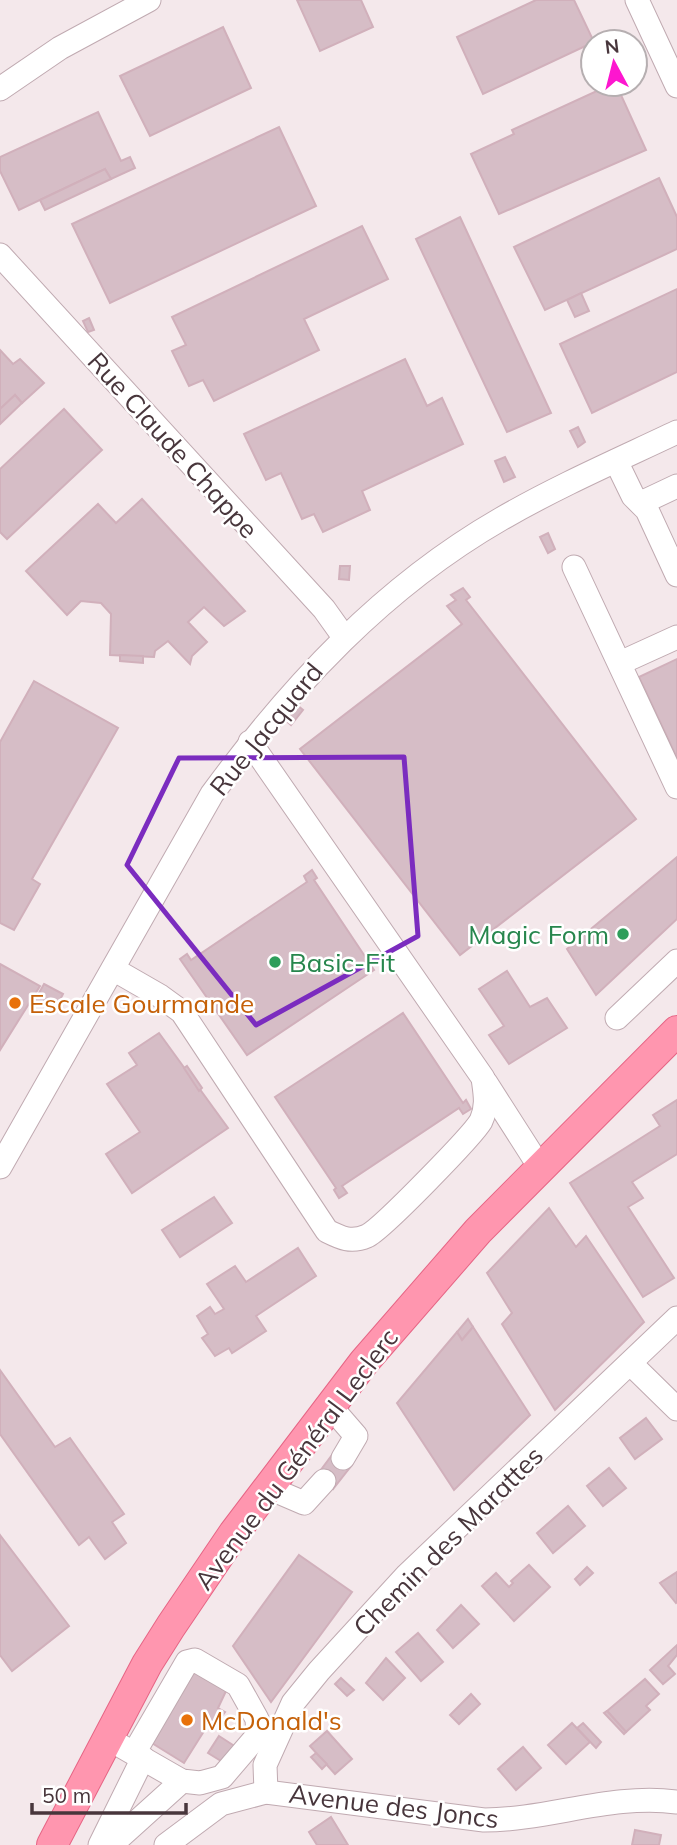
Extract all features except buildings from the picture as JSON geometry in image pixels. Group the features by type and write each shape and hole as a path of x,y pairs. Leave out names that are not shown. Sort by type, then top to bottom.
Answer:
{"main road":[{"name":"Avenue du Général Leclerc","path":"52,1845 107,1738 171,1626 330,1406 364,1362 478,1231 677,1031"},
{"name":"Avenue du Général Leclerc","path":"596,1113 677,1047"}],"street":[{"path":"0,89 60,48 149,0"},
{"path":"637,0 677,86"},
{"name":"Rue Claude Chappe","path":"0,255 324,609 344,637"},
{"name":"Rue Jacquard","path":"0,1167 212,794 250,742 344,637 408,583 500,520 677,432"},
{"path":"616,461 633,496 648,510 677,575"},
{"path":"641,503 677,486"},
{"path":"574,567 677,787"},
{"path":"620,663 677,637"},
{"path":"250,742 483,1078 541,1169"},
{"path":"617,1018 677,961"},
{"path":"113,969 182,1012 327,1231 347,1241 368,1236 392,1217 480,1122 486,1101 483,1078"},
{"name":"Chemin des Marattes","path":"266,1792 265,1765 293,1703 319,1671 407,1575 677,1318"},
{"path":"631,1364 677,1409"},
{"path":"330,1406 356,1436 343,1458"},
{"path":"269,1488 304,1503 324,1480"},
{"path":"100,1845 139,1756 187,1662 195,1660 238,1685 257,1720 258,1735 222,1777 200,1783 182,1781 139,1756 107,1738"},
{"path":"111,1845 182,1781"},
{"name":"Avenue des Joncs","path":"166,1845 221,1804 266,1792 484,1820 516,1820 632,1801 677,1802"}],"highlighted area":[{"path":"404,757 418,936 256,1025 127,865 179,758"}],"place":[{"name":"Magic Form","path":"623,934"},
{"name":"Basic-Fit","path":"275,962"},
{"name":"Escale Gourmande","path":"15,1003"},
{"name":"McDonald's","path":"187,1720"}]}
